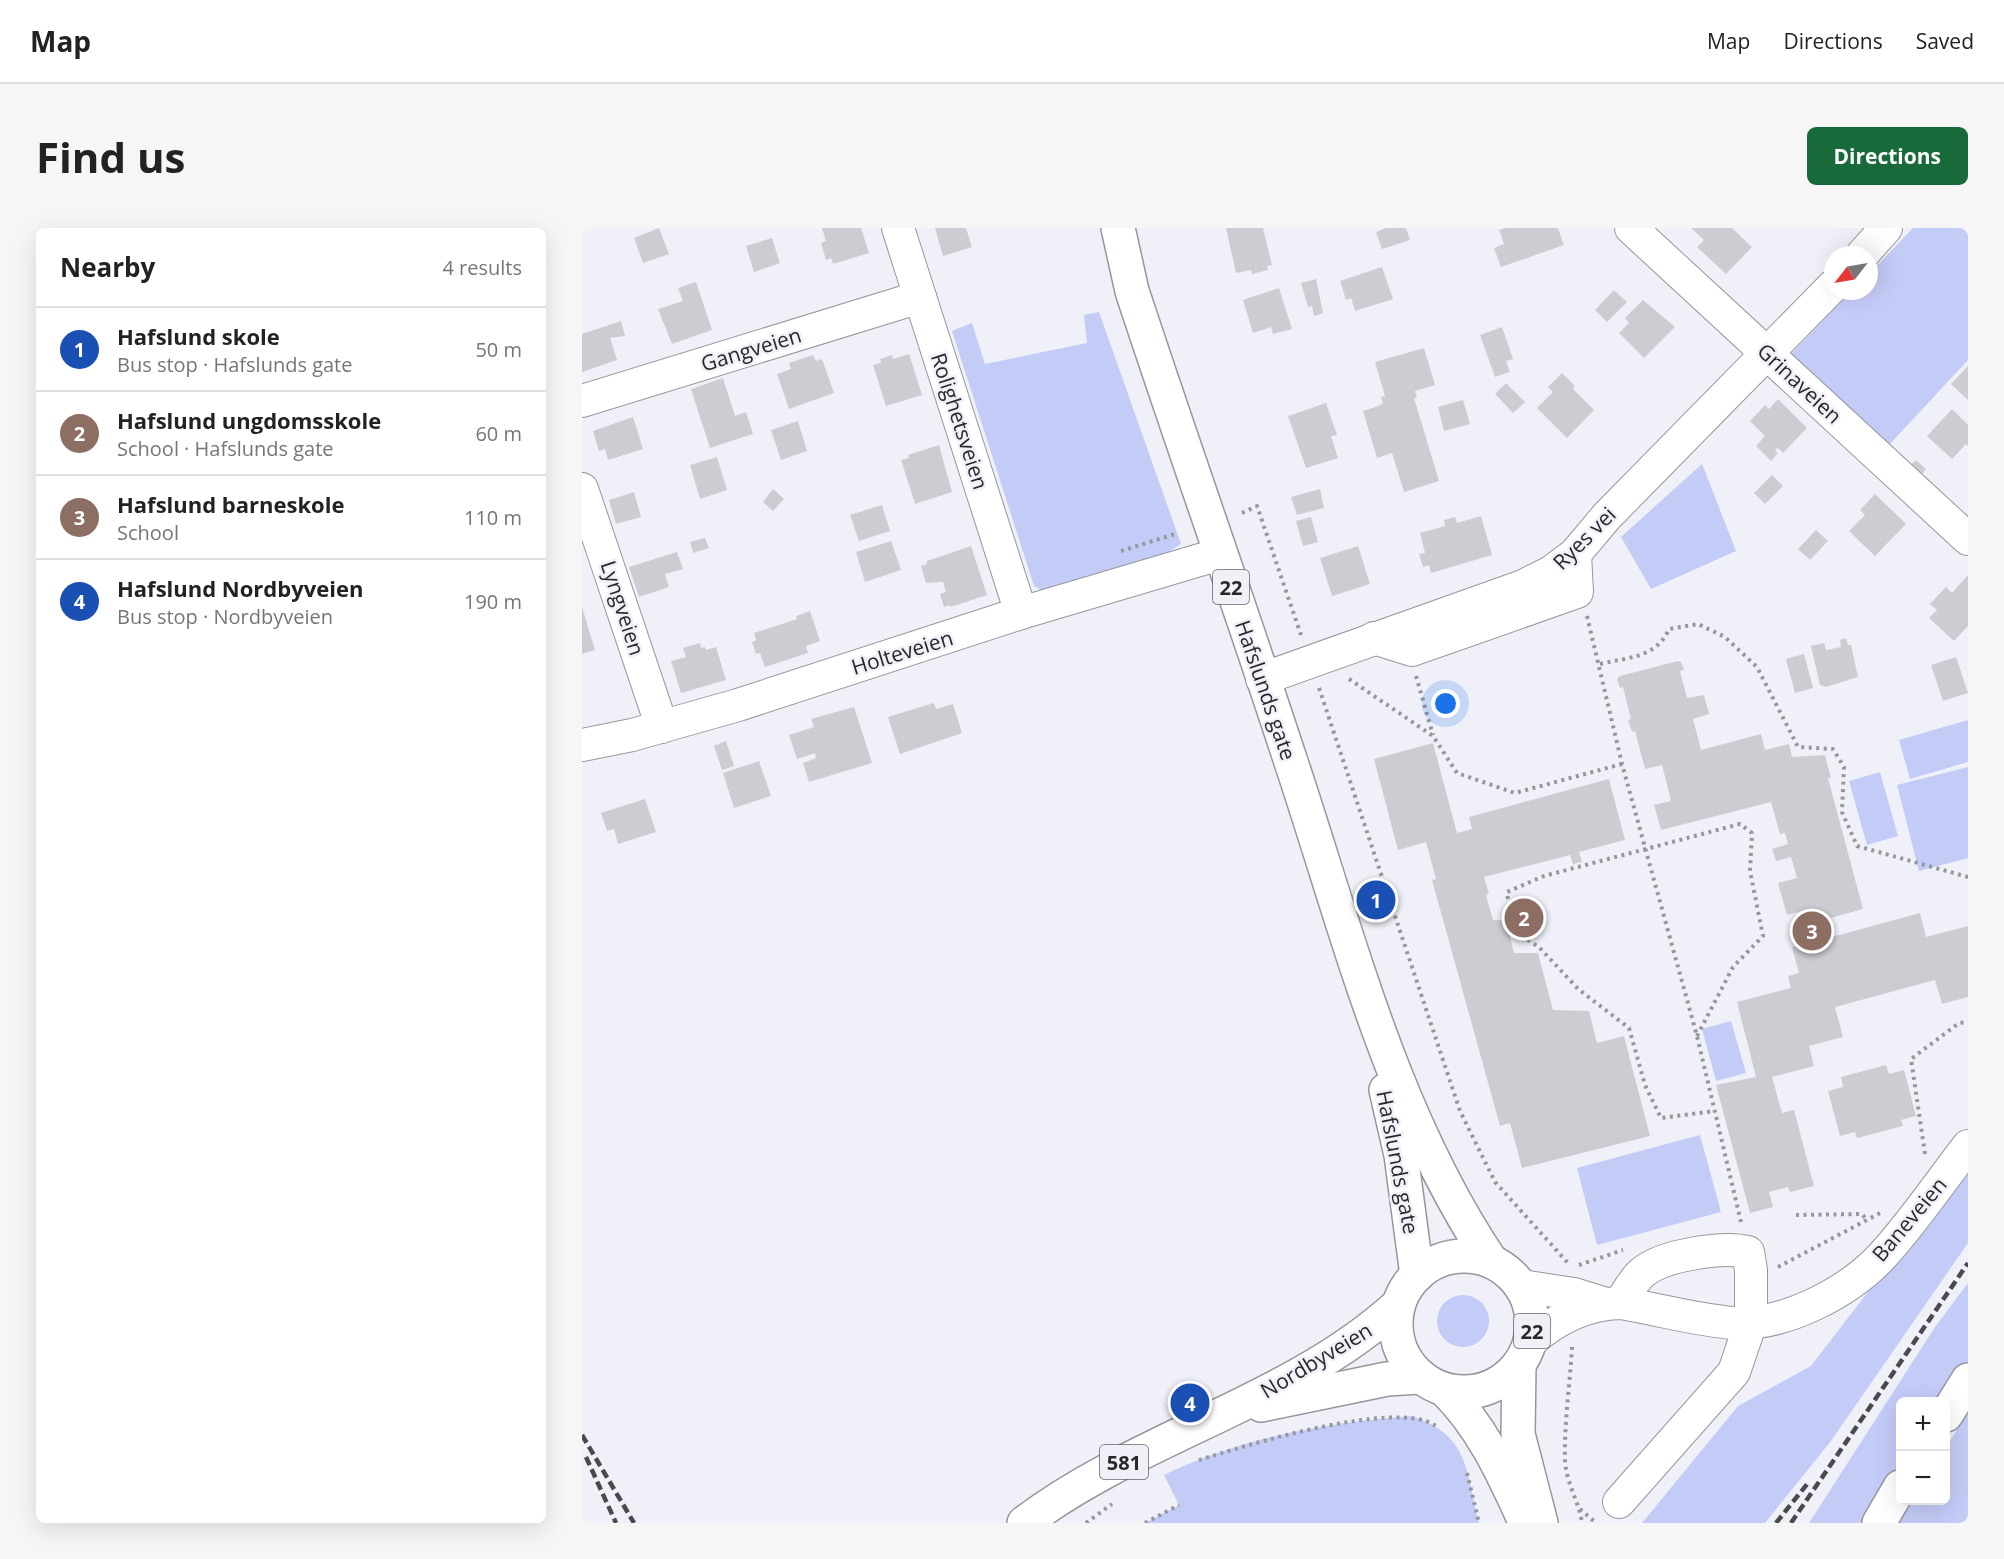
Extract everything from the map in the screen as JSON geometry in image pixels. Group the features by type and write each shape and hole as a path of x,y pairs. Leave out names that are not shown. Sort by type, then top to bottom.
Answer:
{"main road":[{"name":"Hafslunds gate","path":"1118,228 1132,291 1292,764 1349,946 1401,1155 1417,1275"},
{"name":"Hafslunds gate","path":"1349,946 1427,1148 1456,1208 1491,1261"},
{"name":"22","path":"1526,1523 1486,1442 1473,1421 1432,1383 1410,1367 1399,1344 1396,1331 1398,1305 1406,1288 1427,1266 1452,1257 1465,1256 1491,1261 1508,1271 1521,1286 1532,1313 1525,1354 1518,1434 1541,1523"},
{"name":"Nordbyveien","path":"1024,1523 1049,1504 1109,1469 1229,1411 1344,1349 1369,1332 1398,1305"},
{"name":"22","path":"1432,1383 1465,1393 1486,1389 1504,1380 1525,1354"},
{"path":"1950,1409 1968,1380"},
{"name":"Nordbyveien","path":"1229,1411 1368,1382 1432,1383"},
{"path":"1879,1523 1896,1494"}],"street":[{"name":"Rolighetsveien","path":"898,228 1022,613"},
{"name":"Grinaveien","path":"1631,228 1968,539"},
{"path":"1870,246 1886,228"},
{"name":"Ryes vei","path":"1262,679 1523,586 1551,572 1575,554 1607,516 1824,295"},
{"name":"Gangveien","path":"582,401 920,297"},
{"name":"Lyngveien","path":"582,489 662,727"},
{"name":"Holteveien","path":"582,746 662,727 1022,613 1220,554"},
{"path":"1374,638 1412,650 1577,592 1575,554"},
{"name":"Baneveien","path":"1521,1286 1593,1303 1733,1323 1751,1322 1797,1312 1822,1300 1854,1279 1882,1256 1931,1182 1968,1146"},
{"path":"1525,1354 1545,1329 1593,1303 1654,1265 1732,1248 1750,1261 1751,1322 1734,1372 1619,1502"}],"path":[{"path":"1242,513 1257,506 1460,1111 1495,1182 1572,1268 1593,1303 1565,1459 1568,1479 1580,1508 1582,1523"},
{"path":"1587,614 1622,764 1697,1036 1750,1261 1773,1270 1885,1210"},
{"path":"1600,664 1652,651 1663,642 1669,629 1698,624 1725,637 1757,667 1798,747 1833,749 1844,767 1842,812 1857,846 1968,877"},
{"path":"1412,650 1412,662 1433,736 1457,773 1515,794 1622,764"},
{"path":"1346,677 1433,736"},
{"path":"1697,1036 1733,967 1763,936 1750,871 1752,833 1740,824 1544,876 1507,892 1512,930 1539,947 1578,989 1629,1028 1645,1085 1661,1118 1714,1111"},
{"path":"1931,1182 1911,1059 1959,1023 1968,1022"},
{"path":"1796,1215 1862,1214 1867,1220"},
{"path":"1187,1464 1266,1439 1365,1420 1412,1416 1438,1428"},
{"path":"1466,1467 1479,1523"},
{"path":"1086,1523 1122,1497"},
{"path":"1145,1523 1179,1505"},
{"path":"1580,1508 1596,1523"}],"shaded area":[{"path":"1913,228 1968,228 1968,360 1889,445 1790,355 1843,300 1878,300 1878,265"},
{"path":"1099,312 1181,544 1154,561 1046,593 1034,586 952,331 972,323 985,364 1087,343 1084,315"},
{"path":"1702,464 1736,551 1651,589 1621,537"},
{"path":"1968,720 1968,762 1910,779 1899,740"},
{"path":"1968,767 1968,858 1919,871 1897,785"},
{"path":"1880,772 1898,836 1867,845 1849,781"},
{"path":"1731,1021 1746,1073 1716,1081 1702,1029"},
{"path":"1700,1135 1721,1212 1597,1245 1577,1168"},
{"path":"1968,1146 1968,1243 1831,1441 1765,1523 1642,1523 1738,1406 1811,1366 1884,1271"},
{"path":"1968,1283 1968,1380 1950,1398 1896,1397 1896,1494 1879,1523 1809,1523 1935,1327"},
{"path":"1458,1295 1468,1295 1482,1302 1489,1321 1482,1340 1468,1347 1458,1347 1448,1343 1441,1336 1437,1326 1437,1316 1441,1306 1448,1299"},
{"path":"1968,1412 1968,1523 1896,1523 1908,1505 1950,1505 1950,1441"},
{"path":"1412,1416 1431,1424 1455,1445 1467,1472 1479,1523 1145,1523 1179,1505 1164,1475 1193,1462 1285,1434 1349,1423"}],"building":[{"path":"659,228 669,254 643,263 634,238"},
{"path":"822,228 861,228 869,253 833,264 831,258 826,260 821,243 826,241"},
{"path":"935,228 966,228 972,247 943,256"},
{"path":"1226,228 1263,228 1272,265 1267,266 1268,270 1252,274 1251,270 1236,273"},
{"path":"1386,228 1406,228 1410,240 1382,249 1376,232"},
{"path":"1558,228 1564,245 1501,267 1494,248 1504,244 1499,230"},
{"path":"1691,228 1732,228 1752,247 1726,274 1697,247 1704,240"},
{"path":"772,238 780,263 754,272 746,246"},
{"path":"1382,267 1393,299 1355,311 1351,298 1346,300 1340,281"},
{"path":"1316,279 1323,313 1314,316 1312,306 1308,307 1301,283"},
{"path":"696,282 712,330 672,344 658,309 683,301 678,288"},
{"path":"1279,288 1292,329 1273,334 1271,327 1253,333 1243,300"},
{"path":"1614,290 1627,302 1607,322 1595,310"},
{"path":"1643,300 1675,327 1644,358 1619,333 1629,323 1625,318"},
{"path":"621,321 625,336 610,338 617,360 582,372 582,334"},
{"path":"1502,327 1513,359 1506,361 1510,372 1495,377 1480,335"},
{"path":"1424,348 1435,385 1415,391 1417,398 1414,398 1439,481 1404,492 1392,453 1377,458 1363,411 1379,406 1383,403 1381,397 1385,396 1375,362"},
{"path":"909,354 922,395 886,406 873,365 881,363 880,359 892,355 893,359"},
{"path":"813,355 816,361 822,359 834,393 789,409 777,374 791,369 789,363"},
{"path":"1968,366 1968,400 1951,384"},
{"path":"1562,373 1575,386 1573,389 1594,410 1567,438 1537,408 1553,392 1548,387"},
{"path":"723,378 735,416 746,412 753,434 710,448 691,389"},
{"path":"1506,383 1525,402 1513,413 1495,394"},
{"path":"1778,399 1807,428 1783,453 1778,448 1775,450 1778,453 1771,461 1756,446 1765,436 1750,421 1765,405 1769,409"},
{"path":"1463,400 1470,424 1444,431 1438,407"},
{"path":"1326,403 1337,435 1331,436 1338,458 1306,468 1288,416"},
{"path":"1952,409 1968,425 1968,446 1966,444 1952,459 1927,436"},
{"path":"633,417 643,449 608,460 605,449 599,451 593,431"},
{"path":"798,421 807,451 781,460 771,430"},
{"path":"939,445 952,492 915,504 901,460 909,458 908,455"},
{"path":"717,457 727,490 700,499 690,465"},
{"path":"1916,460 1926,469 1919,477 1909,467"},
{"path":"1772,475 1783,486 1765,504 1754,493"},
{"path":"773,489 784,499 773,511 763,502"},
{"path":"1320,489 1324,508 1297,515 1291,497"},
{"path":"634,492 641,517 616,524 609,500"},
{"path":"1875,494 1906,524 1875,556 1849,531 1865,515 1860,510"},
{"path":"882,505 890,531 859,541 850,515"},
{"path":"1481,516 1492,555 1431,573 1429,565 1423,567 1419,554 1425,553 1420,533 1445,526 1444,520 1455,517 1457,523"},
{"path":"1311,517 1318,542 1303,546 1296,521"},
{"path":"1816,530 1828,541 1810,560 1798,549"},
{"path":"705,538 709,548 693,553 690,542"},
{"path":"891,541 901,570 865,582 856,552"},
{"path":"971,546 987,595 951,607 950,605 944,607 940,594 946,592 943,582 926,583 921,566 927,564 927,561"},
{"path":"1358,546 1370,584 1332,596 1320,558"},
{"path":"677,552 683,569 665,574 669,587 639,597 629,567"},
{"path":"1968,575 1968,626 1954,641 1929,618 1937,610 1930,604 1946,587 1952,593"},
{"path":"582,607 595,650 582,654"},
{"path":"810,611 820,641 806,646 808,653 765,667 760,653 756,654 752,642 756,640 754,633 797,619 796,616"},
{"path":"1846,638 1848,645 1851,645 1858,677 1826,687 1820,685 1811,646 1824,643 1826,650 1841,647 1840,640"},
{"path":"700,643 701,648 705,647 706,650 716,647 726,680 681,693 671,661 686,657 683,648"},
{"path":"1804,654 1813,688 1795,693 1786,659"},
{"path":"1956,657 1968,693 1943,701 1931,665"},
{"path":"1681,662 1684,670 1680,671 1687,698 1704,695 1709,714 1693,719 1701,750 1761,734 1765,750 1789,744 1792,757 1825,755 1831,778 1828,778 1863,909 1827,919 1832,937 1920,913 1926,937 1968,926 1968,997 1942,1004 1935,980 1835,1007 1843,1037 1809,1046 1814,1066 1772,1077 1782,1113 1794,1110 1814,1186 1790,1192 1788,1187 1769,1192 1773,1207 1750,1213 1716,1085 1756,1077 1737,1002 1791,988 1788,976 1799,973 1792,947 1814,942 1806,910 1787,915 1778,883 1797,878 1791,857 1776,861 1772,849 1788,844 1785,833 1780,834 1771,802 1661,830 1654,805 1671,801 1662,765 1645,769 1635,731 1632,732 1628,720 1631,719 1623,687 1620,688 1617,679 1620,676"},
{"path":"934,703 936,709 953,704 962,733 900,754 888,717"},
{"path":"854,707 872,763 809,782 803,763 816,758 815,753 797,759 789,735 814,727 811,719"},
{"path":"726,741 734,766 722,770 714,746"},
{"path":"1433,743 1457,833 1472,829 1469,817 1609,779 1625,840 1579,852 1582,862 1573,864 1570,855 1484,877 1489,894 1486,895 1493,920 1506,920 1514,953 1538,953 1553,1010 1589,1011 1597,1043 1624,1036 1650,1136 1522,1168 1510,1123 1500,1126 1432,880 1436,879 1426,842 1398,850 1374,759"},
{"path":"759,761 771,796 734,808 723,773"},
{"path":"645,799 656,832 618,844 614,829 607,831 601,813"},
{"path":"1886,1065 1889,1074 1904,1070 1916,1116 1901,1120 1903,1126 1857,1138 1855,1132 1840,1136 1828,1091 1843,1087 1841,1077"}],"railway":[{"path":"1791,1523 1968,1263"},
{"path":"582,1435 634,1523"},
{"path":"586,1457 616,1523"},
{"path":"1776,1523 1808,1483"}],"place":[{"name":"Hafslund skole","path":"1376,900"},
{"name":"Hafslund ungdomsskole","path":"1524,918"},
{"name":"Hafslund barneskole","path":"1812,931"},
{"name":"Hafslund Nordbyveien","path":"1190,1403"}]}
